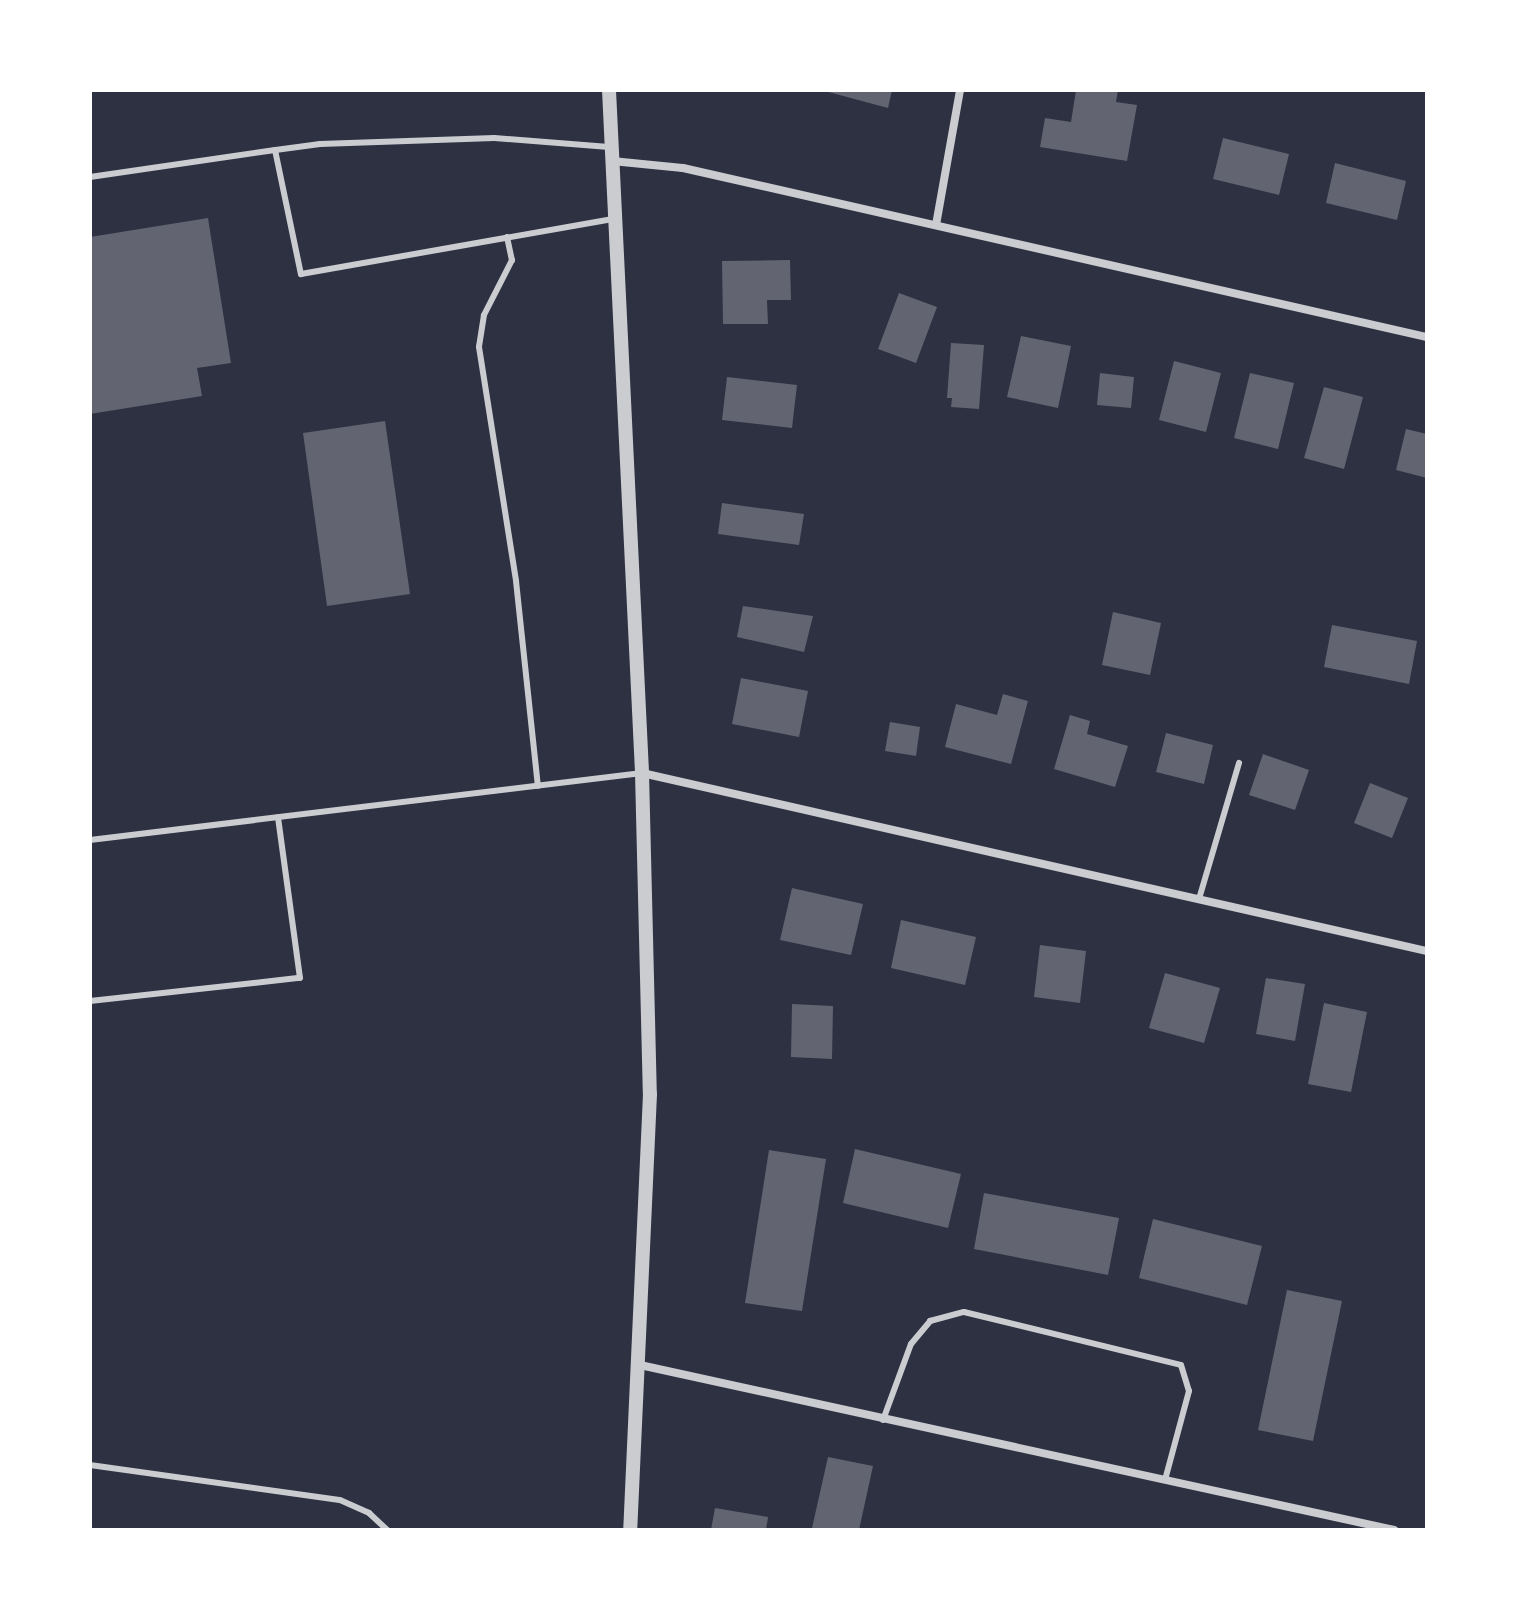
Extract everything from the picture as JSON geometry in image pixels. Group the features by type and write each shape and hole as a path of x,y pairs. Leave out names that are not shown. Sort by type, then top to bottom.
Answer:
{"street":[{"path":"609,90 642,773 650,1094 640,1365 630,1530"},
{"path":"936,225 960,90"},
{"path":"612,154 1427,337"},
{"path":"642,773 1427,951"},
{"path":"640,1365 883,1420 1166,1476 1394,1530"}],"lane":[{"path":"90,177 320,144 494,138 612,154"},
{"path":"275,150 301,274 614,219"},
{"path":"507,237 512,260 484,315 479,347 516,581 538,786"},
{"path":"1199,899 1239,763"},
{"path":"90,840 642,773"},
{"path":"90,1001 300,978 278,818"},
{"path":"883,1420 911,1344 930,1321 964,1312 1181,1365 1189,1391 1166,1476"},
{"path":"90,1465 340,1500 369,1513 387,1530"}],"building":[{"path":"821,90 892,90 888,108"},
{"path":"1076,90 1118,90 1116,102 1137,105 1127,161 1040,147 1045,118 1071,122"},
{"path":"1223,138 1289,154 1279,195 1213,179"},
{"path":"1335,163 1406,181 1397,220 1326,203"},
{"path":"208,218 231,363 197,368 202,396 90,414 90,237"},
{"path":"790,260 791,300 767,300 768,324 723,324 722,261"},
{"path":"899,293 937,307 916,363 878,349"},
{"path":"1021,336 1071,346 1058,408 1007,397"},
{"path":"951,343 984,345 979,409 951,407 952,398 947,398"},
{"path":"1174,361 1221,373 1206,432 1159,420"},
{"path":"1100,373 1134,377 1131,408 1097,405"},
{"path":"1250,373 1294,383 1278,449 1234,438"},
{"path":"727,377 797,385 792,428 722,420"},
{"path":"1324,387 1363,397 1344,469 1304,458"},
{"path":"385,421 410,594 327,606 303,433"},
{"path":"1406,429 1427,434 1427,478 1396,470"},
{"path":"722,503 804,514 799,545 718,534"},
{"path":"743,606 813,616 804,652 737,637"},
{"path":"1113,612 1161,623 1150,675 1102,665"},
{"path":"1332,625 1417,641 1409,684 1324,667"},
{"path":"741,678 808,691 799,737 732,724"},
{"path":"1003,694 1028,701 1011,764 945,747 956,704 997,715"},
{"path":"1070,715 1090,721 1087,734 1128,746 1115,787 1054,769"},
{"path":"890,722 920,727 916,756 885,751"},
{"path":"1166,733 1213,745 1204,784 1156,772"},
{"path":"1263,754 1309,770 1295,810 1249,795"},
{"path":"1370,783 1408,798 1392,838 1354,823"},
{"path":"792,888 863,904 851,955 780,940"},
{"path":"901,920 976,937 965,985 891,968"},
{"path":"1040,945 1086,951 1080,1003 1034,997"},
{"path":"1165,973 1220,988 1204,1043 1149,1028"},
{"path":"1266,978 1305,984 1295,1041 1256,1034"},
{"path":"1324,1003 1367,1012 1351,1092 1308,1084"},
{"path":"792,1004 833,1006 832,1059 791,1057"},
{"path":"855,1149 961,1174 948,1228 843,1203"},
{"path":"769,1150 826,1159 802,1311 745,1303"},
{"path":"984,1193 1119,1218 1108,1275 974,1249"},
{"path":"1153,1219 1262,1246 1247,1305 1139,1278"},
{"path":"1287,1290 1342,1301 1313,1441 1258,1430"},
{"path":"828,1457 873,1466 859,1530 812,1528"},
{"path":"715,1508 768,1517 766,1530 711,1530"}]}
